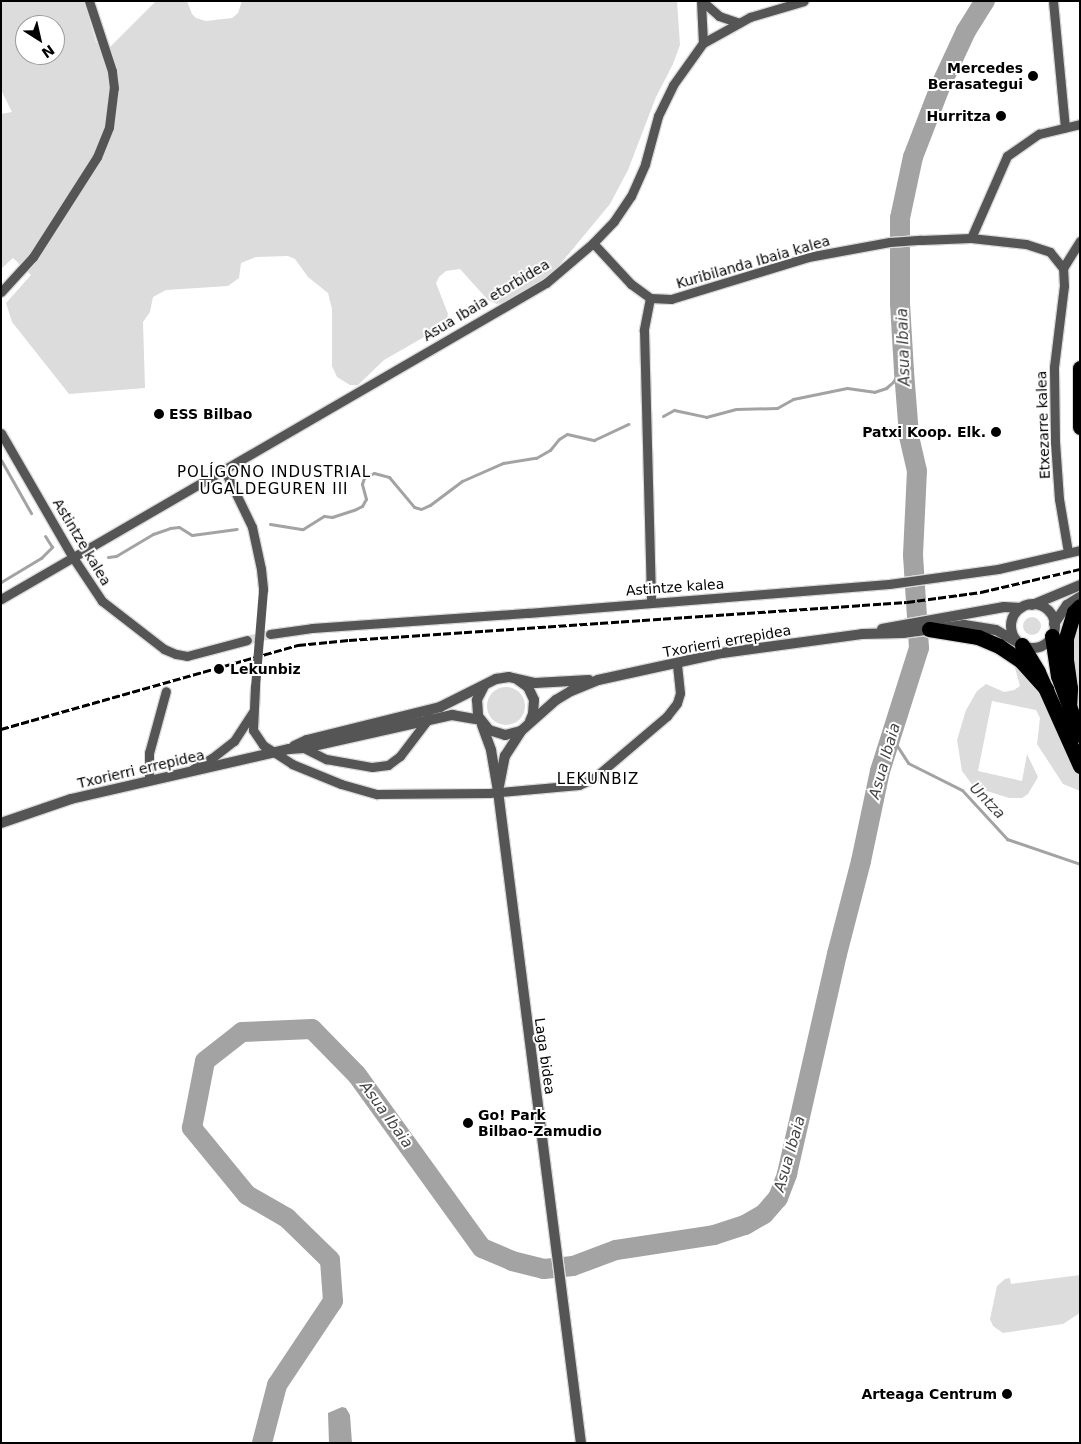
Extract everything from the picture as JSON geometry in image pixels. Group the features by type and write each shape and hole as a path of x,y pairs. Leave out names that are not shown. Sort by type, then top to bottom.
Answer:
{"highway":[{"path":"1080,368 1080,427"},
{"path":"1069,709 1070,688 1066,661 1066,638 1074,612 1080,606"},
{"path":"928,626 978,637 999,646 1021,661 1046,689"},
{"path":"1053,630 1058,676 1080,735"},
{"path":"1020,644 1046,689 1080,766"}],"street":[{"path":"1,292 33,257 97,157 110,127 114,88 112,71 89,1"},
{"path":"701,1 719,16 739,23"},
{"path":"701,1 704,43"},
{"name":"Asua Ibaia etorbidea","path":"1,599 72,556 546,283 593,243 614,221 631,196 645,164 658,116 672,85 704,43 750,17 804,1"},
{"path":"1053,1 1065,127"},
{"path":"970,238 1007,156 1039,134 1080,124"},
{"name":"Kuribilanda Ibaia kalea","path":"650,298 672,299 808,257 890,242 970,238 1004,240 1039,247 1050,252 1063,268"},
{"path":"1063,268 1080,241"},
{"path":"593,243 631,284 650,298 644,330 651,602"},
{"name":"Etxezarre kalea","path":"1063,268 1064,286 1054,367 1053,404 1059,500 1068,552"},
{"name":"Astintze kalea","path":"1,433 72,556 102,601 164,649 187,656 247,640"},
{"path":"224,469 252,527 261,569 262,589 253,730 259,742 292,764 341,784 377,794 498,791 579,785 594,778 667,716 677,703 680,693 677,662"},
{"name":"Astintze kalea","path":"270,634 312,628 528,613 904,582 998,569 1080,550"},
{"path":"1080,585 1021,608 1012,621 1012,632 1020,644 1039,647 1053,630 1067,605 1080,597"},
{"path":"1032,605 1044,608 1052,618 1053,630"},
{"name":"Txorierri errepidea","path":"928,626 1004,607 1021,608"},
{"name":"Txorierri errepidea","path":"1,823 71,799 273,753 288,749 307,740 440,707 502,677 550,683 598,680 722,653 928,626 964,625 983,627 996,630 1020,644"},
{"path":"498,791 505,756 533,714 534,700 528,688 516,679"},
{"name":"Txorierri errepidea","path":"288,749 304,748 429,718 452,715 481,722 496,734 513,734 524,728 556,700 598,680"},
{"path":"484,686 477,700 476,708 490,750 498,791"},
{"path":"149,780 149,753 166,691"},
{"path":"188,772 212,758 234,741 254,712"},
{"path":"304,748 326,759 372,767 388,765 400,756 429,718"},
{"name":"Laga bidea","path":"498,791 511,907 558,1253 581,1443"}],"shaded area":[{"path":"1,1 84,1 96,42 102,48 109,48 156,1 187,1 192,14 196,18 206,21 232,18 238,13 242,1 677,1 680,45 673,64 656,97 628,170 610,204 557,268 544,280 508,301 497,304 488,300 460,269 446,271 439,277 436,283 448,314 445,325 384,360 358,385 350,385 337,377 332,366 332,309 328,293 308,277 295,259 288,256 256,257 241,263 239,278 228,286 166,290 153,297 150,312 143,322 145,388 69,394 12,322 6,303 31,275 13,258 1,269 1,114 12,112 1,90"},
{"path":"1080,616 1080,697 1072,662 1072,636"},
{"path":"1032,617 1038,620 1041,626 1038,632 1032,635 1026,632 1023,626 1026,620"},
{"path":"1010,650 1026,663 1065,751 1080,776 1080,791 1063,784 1037,744 1040,718 1036,710 992,701 978,771 1022,781 1027,754 1038,777 1028,794 1022,798 1009,798 974,787 962,771 957,740 966,710 977,691 986,684 1004,692 1014,690 1020,686"},
{"path":"506,687 519,693 525,706 519,719 506,725 493,719 487,706 493,693"},
{"path":"1080,1275 1080,1313 1063,1324 1003,1333 993,1326 990,1319 997,1286 1005,1279 1010,1278 1011,1284"},
{"path":"342,1407 346,1408 350,1415 352,1443 329,1443 328,1413"}],"waterway":[{"name":"Asua Ibaia","path":"262,1443 277,1385 333,1301 330,1260 287,1218 247,1195 192,1128 205,1061 242,1032 312,1029 357,1075 482,1248 512,1261 544,1269 573,1266 616,1250 714,1235 745,1225 764,1214 778,1198 787,1174 837,954 861,861 880,771 919,648 913,555 917,471 909,435 904,371 900,303 900,218 913,157 940,87 966,31 985,1"},
{"path":"663,416 674,410 706,417 736,409 777,408 793,399 847,388 874,392 886,388 893,382 904,364"},
{"path":"270,524 303,529 324,516 332,517 356,509 362,506 366,499 362,484 364,478 374,473 389,477 414,507 421,509 430,505 462,481 503,463 536,458 550,450 559,439 567,434 594,440 629,424"},
{"path":"1,460 31,513"},
{"path":"108,557 116,556 153,534 170,528 179,527 192,535 237,529"},
{"path":"1,582 41,558 52,547 45,536"},
{"name":"Untza","path":"890,735 908,763 962,790 1007,839 1080,864"}],"tunnel":[{"path":"247,640 270,634"}],"railway":[{"path":"1,729 298,645 907,602 981,592 1080,569"}],"place":[{"name":"Mercedes Berasategui","path":"1033,76"},
{"name":"Hurritza","path":"1001,116"},
{"name":"ESS Bilbao","path":"159,414"},
{"name":"Patxi Koop. Elk.","path":"996,432"},
{"name":"Lekunbiz","path":"219,669"},
{"name":"Go! Park Bilbao-Zamudio","path":"468,1123"},
{"name":"Arteaga Centrum","path":"1007,1394"}],"district":[{"name":"POLÍGONO INDUSTRIAL UGALDEGUREN III","path":"274,480"},
{"name":"LEKUNBIZ","path":"598,780"}]}
